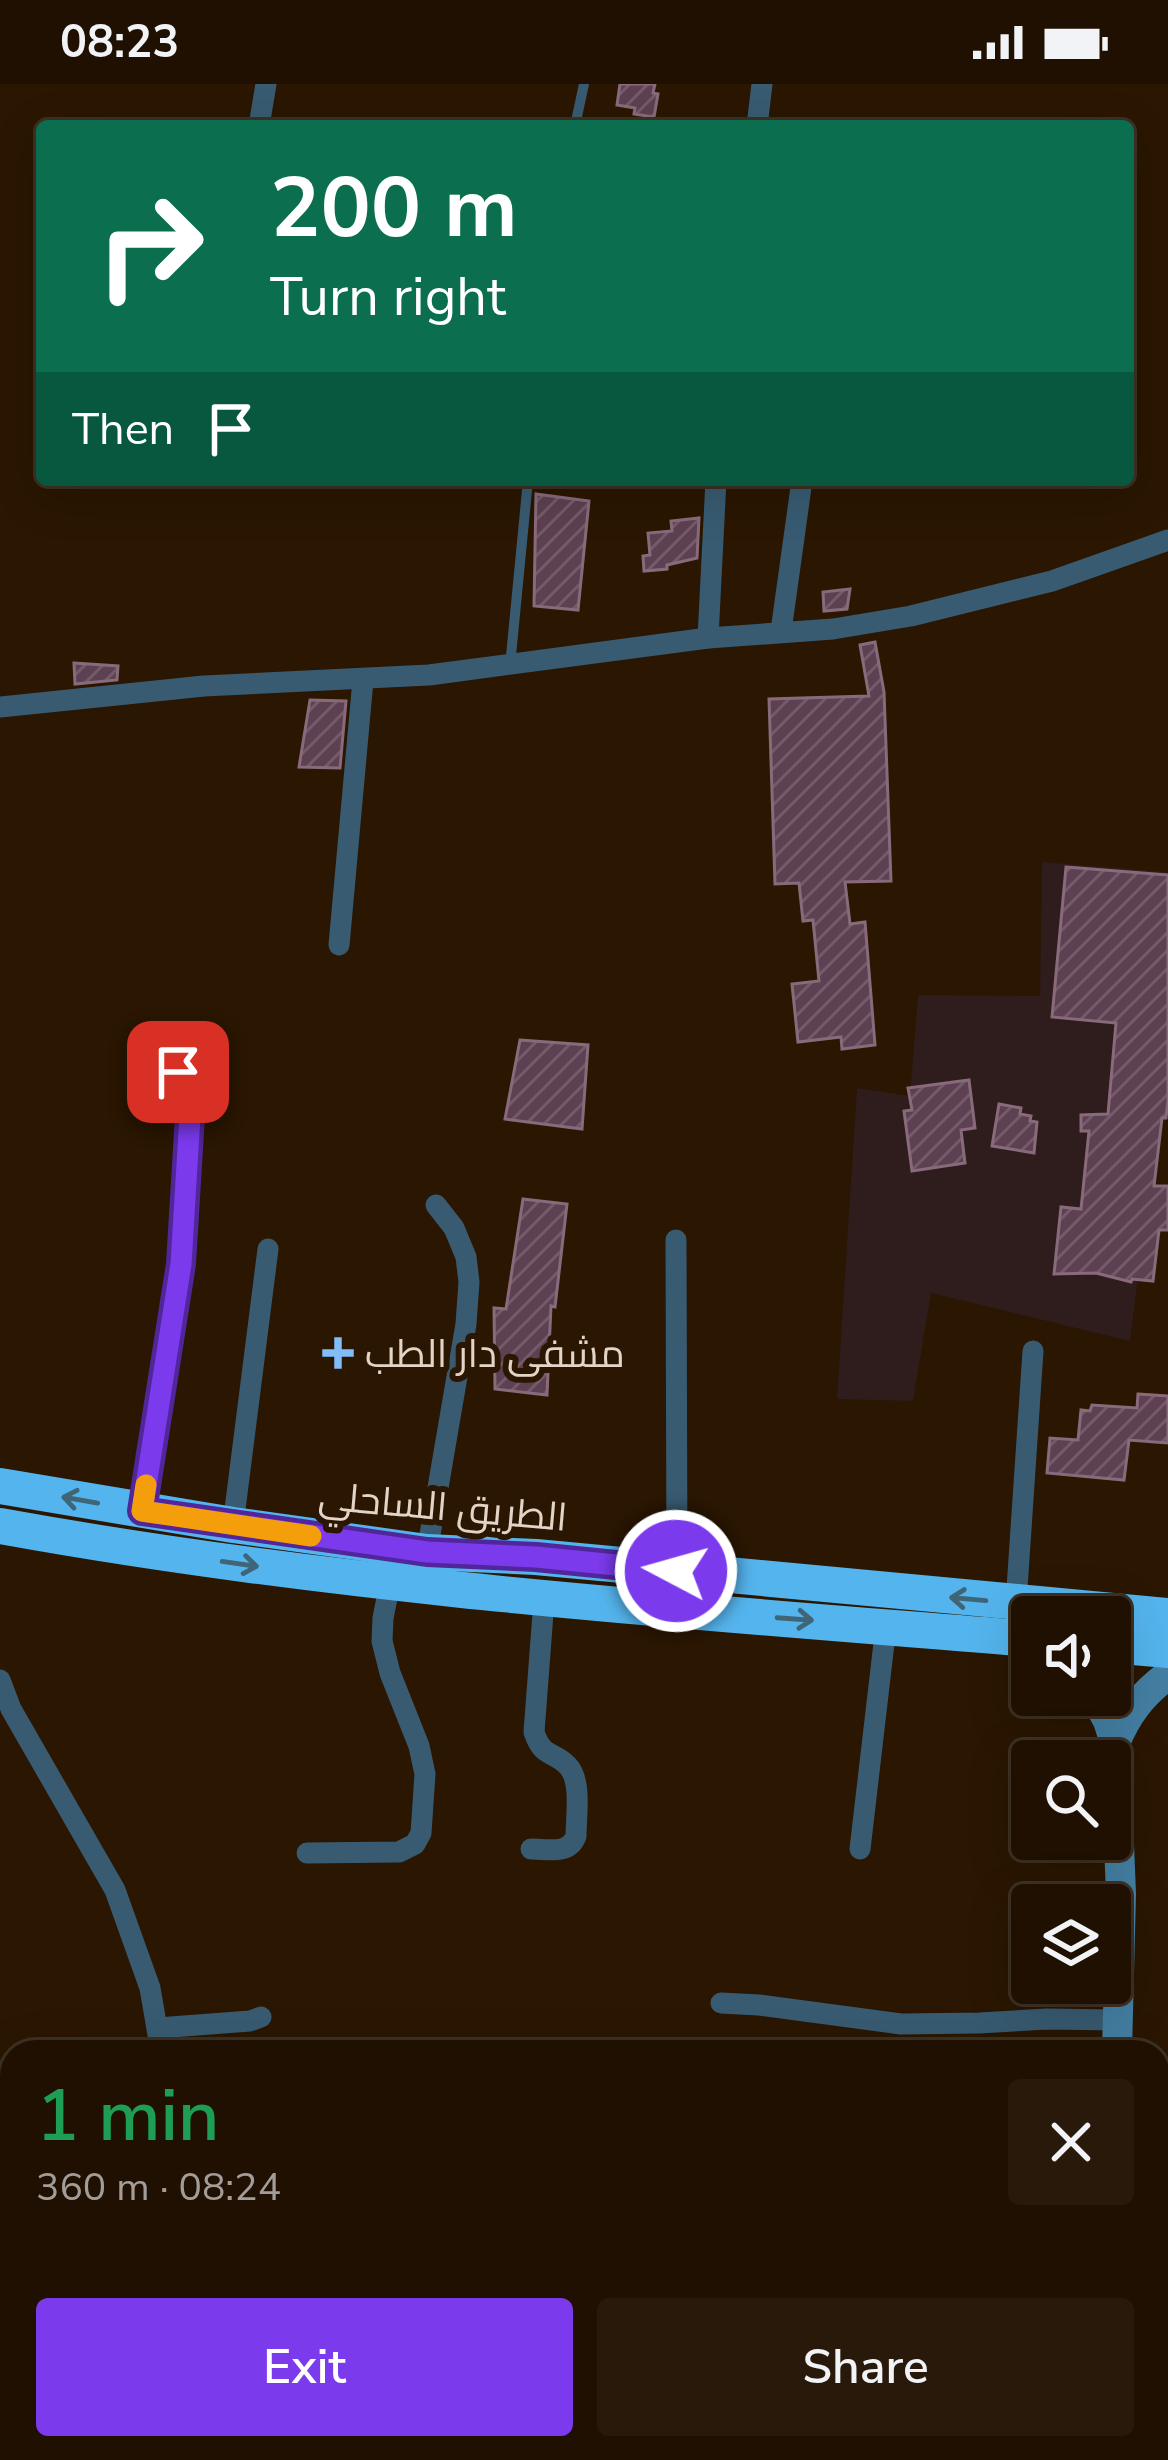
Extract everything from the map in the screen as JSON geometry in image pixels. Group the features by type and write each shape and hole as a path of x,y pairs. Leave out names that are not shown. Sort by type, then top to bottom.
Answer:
{"highway":[{"name":"الطريق الساحلي","path":"0,1486 232,1526 427,1552 676,1571 1011,1629"},
{"name":"الطريق الساحلي","path":"0,1526 153,1551 544,1600 886,1626 1011,1630"},
{"name":"الطريق الساحلي","path":"1131,1620 1168,1616"},
{"path":"1131,1647 1168,1650"}],"main road":[{"path":"1117,1740 1136,1704 1168,1675"},
{"path":"1117,2040 1119,1860"}],"street":[{"path":"260,120 266,84"},
{"path":"758,120 762,84"},
{"path":"708,638 716,486"},
{"path":"781,631 801,486"},
{"path":"0,706 204,686 363,680 708,638 833,628 911,616 1052,581 1168,540"},
{"path":"338,945 363,680"},
{"path":"142,1511 181,1264 191,1099 190,1088 178,1072 143,1067"},
{"path":"427,1552 469,1282 466,1257 454,1228 436,1204"},
{"path":"676,1240 676,1571"},
{"path":"232,1526 268,1249"},
{"path":"1026,1596 1034,1351"},
{"path":"307,1853 399,1852 415,1844 421,1833 425,1774 382,1641 390,1583"},
{"path":"532,1849 567,1848 576,1836 574,1779 568,1766 538,1744 534,1732 544,1600"},
{"path":"860,1849 886,1626"},
{"path":"0,1680 31,1746 115,1890 150,1988 159,2040"},
{"path":"722,2003 901,2024 1118,2020"},
{"path":"158,2028 261,2017"}],"lane":[{"path":"576,120 584,84"},
{"path":"510,665 527,486"}],"shaded area":[{"path":"1042,862 1168,872 1168,1033 1130,1341 931,1293 913,1401 837,1399 857,1088 910,1096 918,995 1040,996"}],"building":[{"path":"620,84 655,84 654,117 617,105"},
{"path":"536,494 589,501 578,610 534,606"},
{"path":"699,518 697,558 644,571 643,556 650,555 648,533 672,531 671,521"},
{"path":"850,589 847,609 824,611 823,592"},
{"path":"875,642 884,692 891,881 845,882 850,924 865,922 875,1045 842,1049 841,1037 798,1042 792,984 819,981 813,920 803,921 799,883 775,884 769,699 869,696 860,645"},
{"path":"74,663 118,666 117,680 75,684"},
{"path":"310,700 346,701 340,768 299,767"},
{"path":"1066,867 1168,875 1168,1101 1154,1186 1168,1186 1168,1230 1159,1230 1153,1281 1131,1282 1096,1273 1054,1274 1061,1207 1081,1209 1089,1131 1081,1131 1081,1115 1108,1114 1116,1023 1052,1017"},
{"path":"520,1040 588,1045 582,1129 505,1119"},
{"path":"969,1080 975,1128 961,1130 965,1163 912,1171 904,1111 912,1110 908,1088"},
{"path":"999,1104 1021,1108 1020,1114 1037,1122 1034,1153 992,1146"},
{"path":"523,1199 567,1204 555,1307 551,1306 547,1395 495,1389 494,1308 506,1309"},
{"path":"1138,1394 1168,1396 1168,1443 1129,1440 1124,1480 1047,1473 1050,1438 1078,1440 1081,1410 1090,1411 1092,1405 1137,1408"}],"slow traffic":[{"path":"146,1485 142,1511 311,1536"}],"place":[{"name":"مشفى دار الطب","path":"338,1353"}],"route":[{"path":"178,1072 190,1088 191,1099 181,1264 142,1511 427,1552 676,1571"}]}
